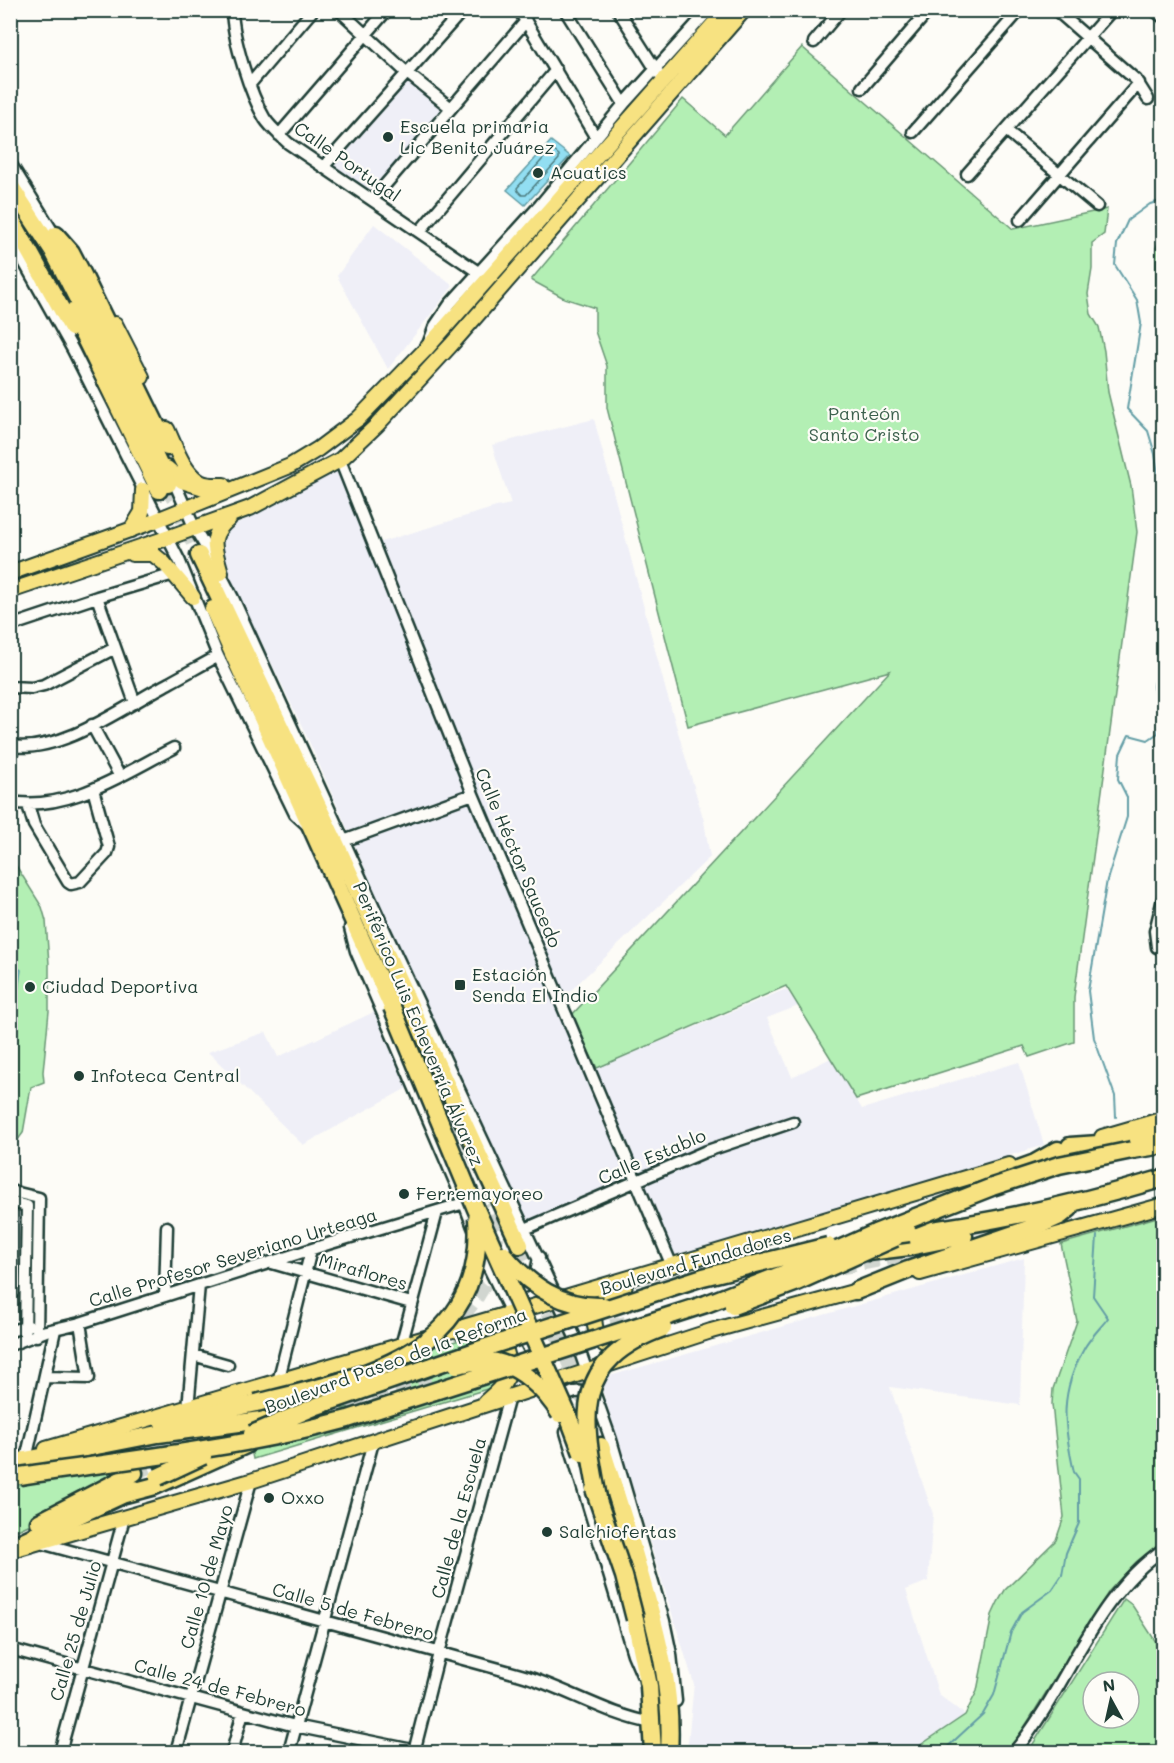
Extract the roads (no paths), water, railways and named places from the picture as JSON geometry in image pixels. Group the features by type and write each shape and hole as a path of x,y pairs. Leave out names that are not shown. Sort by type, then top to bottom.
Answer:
{"highway":[{"path":"10,184 54,243 99,323"},
{"path":"10,205 58,284 108,388 159,484"},
{"path":"10,217 93,369 108,388"},
{"path":"54,243 73,256 167,447"},
{"path":"54,243 123,388 159,484"},
{"name":"Periférico Luis Echeverría Álvarez","path":"193,560 216,575 340,842 454,1102 522,1240"},
{"name":"Periférico Luis Echeverría Álvarez","path":"193,560 309,826 392,1007 490,1240 567,1413 598,1498 636,1618 649,1686 653,1752"},
{"path":"61,1445 256,1403 364,1374 408,1353 436,1334 456,1312 473,1278 477,1250 477,1205 454,1102"},
{"path":"886,1221 1022,1168 1064,1148 1164,1132"},
{"path":"598,1498 586,1431 588,1403 599,1374 608,1362 630,1342 795,1283 920,1226 1130,1139"},
{"name":"Boulevard Fundadores","path":"556,1353 743,1290 992,1186 1130,1139 1164,1145"},
{"name":"Boulevard Fundadores","path":"548,1328 744,1265 827,1246 998,1220 1078,1202 1164,1178"},
{"path":"914,1253 986,1238 1027,1226 1078,1202"},
{"path":"856,1291 908,1270 1040,1225 1060,1216 1078,1202"},
{"path":"490,1240 524,1278 550,1296 582,1305 597,1306 638,1300 738,1272 837,1255 919,1245 981,1233 1055,1214"},
{"name":"Boulevard Paseo de la Reforma","path":"10,1548 317,1406 425,1367 548,1328"},
{"name":"Boulevard Paseo de la Reforma","path":"13,1469 231,1445 292,1434 348,1419 556,1353"},
{"path":"165,1478 336,1404 461,1364 491,1361 523,1374 547,1396 564,1423 581,1466 591,1480"},
{"path":"13,1469 158,1434 261,1420"},
{"path":"601,1446 625,1521 660,1648 669,1712 669,1752"},
{"path":"10,1535 134,1473"}],"main road":[{"path":"10,573 158,520 290,466 318,449 358,419 426,349 660,75 726,10"},
{"path":"10,591 235,514 279,494 340,460 377,425 451,345 744,10"},
{"path":"73,256 79,260 93,280 187,470 201,483 224,485"},
{"path":"131,530 159,484 182,481 200,488 261,478"},
{"path":"216,575 214,536 220,526 235,514"},
{"path":"100,560 134,554 153,554 164,562 193,560 193,597"},
{"path":"1130,1139 1164,1119"},
{"path":"13,1469 27,1455 642,1275 1064,1148"},
{"path":"10,1548 40,1543 251,1481 653,1349 1164,1205"},
{"path":"642,1275 600,1302 594,1323 604,1344 611,1349 625,1352 653,1349"},
{"path":"445,1331 467,1332 501,1342 510,1365 505,1382 482,1405"}],"street":[{"path":"250,84 313,10"},
{"path":"339,10 408,73 451,108"},
{"path":"279,135 387,10"},
{"path":"324,166 463,10"},
{"path":"519,10 596,138"},
{"path":"565,10 624,104"},
{"path":"426,349 435,326 444,312 540,205 624,104 660,75 709,10"},
{"path":"814,42 841,10"},
{"path":"861,88 929,10"},
{"path":"913,132 1020,10"},
{"path":"1056,10 1139,83 1148,99"},
{"path":"967,174 1112,10"},
{"path":"1154,10 1164,18"},
{"path":"618,11 672,93"},
{"name":"Calle Portugal","path":"234,13 250,84 265,118 279,135 478,272"},
{"path":"372,200 526,21"},
{"path":"420,231 556,70"},
{"path":"1020,220 1139,83"},
{"path":"1006,130 1097,206"},
{"path":"10,163 54,243"},
{"path":"10,237 73,350 159,484 186,508 195,529 193,560"},
{"path":"99,323 136,398 159,484 158,520 167,538 193,560"},
{"name":"Calle Héctor Saucedo","path":"340,460 473,794 672,1266"},
{"path":"10,626 97,597 193,560"},
{"path":"97,597 135,703"},
{"path":"193,597 295,814 309,826"},
{"path":"10,687 44,686 115,648"},
{"path":"10,746 45,744 92,725 219,656"},
{"path":"92,725 119,776"},
{"path":"10,802 28,805 56,802 93,789 174,748"},
{"path":"28,805 34,825 44,843 68,882 76,884 107,853 109,848 93,789"},
{"path":"473,794 340,842 385,931 522,1240 539,1257 572,1331 598,1400 664,1621 675,1686 676,1752"},
{"path":"1164,895 1155,939 1157,947 1164,950"},
{"path":"342,896 356,951 477,1205 494,1278 527,1346 549,1384 561,1413 633,1654 649,1686"},
{"name":"Calle Establo","path":"522,1240 637,1181 704,1152 793,1122"},
{"path":"10,1191 39,1198 46,1377 27,1455"},
{"path":"10,1202 27,1206 25,1339"},
{"name":"Calle Profesor Severiano Urteaga","path":"10,1345 44,1330 80,1323 437,1212 477,1205"},
{"path":"401,1346 437,1212"},
{"path":"1137,1213 1164,1212"},
{"path":"165,1296 167,1227"},
{"path":"278,1382 311,1250"},
{"path":"494,1278 504,1285 514,1288 523,1287 536,1276 539,1257"},
{"name":"Miraflores","path":"272,1263 411,1303"},
{"path":"188,1408 199,1285"},
{"path":"46,1377 89,1378 80,1323"},
{"name":"Calle Profesor Severiano Urteaga","path":"10,1331 24,1327 44,1330"},
{"path":"193,1355 228,1365"},
{"path":"561,1413 563,1399 573,1392 582,1391 598,1400"},
{"name":"Calle de la Escuela","path":"417,1752 439,1653 509,1396"},
{"path":"289,1752 373,1442"},
{"name":"Calle 10 de Mayo","path":"176,1752 251,1481"},
{"name":"Calle 25 de Julio","path":"60,1752 124,1518"},
{"name":"Calle 5 de Febrero","path":"40,1543 544,1682 621,1715 653,1724"},
{"path":"1014,1752 1033,1726 1114,1596 1136,1572 1164,1549"},
{"name":"Calle 24 de Febrero","path":"10,1649 295,1726 417,1752"},
{"path":"232,1752 243,1712"}],"water":[{"name":"Acuatics","path":"551,141 570,156 525,205 507,190"},
{"path":"11,964 21,970 11,1043"}],"waterway":[{"path":"1164,200 1150,204 1128,220 1117,244 1115,265 1137,300 1141,323 1127,409 1148,431 1155,454 1164,516"},
{"path":"1116,1117 1115,1096 1094,1038 1088,991 1107,880 1127,817 1127,797 1118,779 1120,754 1129,735 1148,740 1158,733 1159,720 1154,686 1164,630"},
{"path":"942,1752 983,1714 994,1695 1011,1632 1022,1612 1052,1590 1062,1575 1066,1553 1079,1523 1079,1479 1074,1472 1067,1438 1066,1408 1067,1394 1077,1364 1087,1343 1108,1318 1093,1296 1097,1236"}],"tunnel":[{"path":"167,447 181,485"},
{"path":"168,484 199,555"},
{"path":"444,1333 470,1305 488,1275 495,1241 495,1222 491,1203"},
{"path":"521,1244 541,1286"},
{"path":"839,1267 907,1254"},
{"path":"539,1290 580,1388"},
{"path":"565,1315 588,1326 612,1327 629,1323"},
{"path":"510,1369 531,1369 550,1374 568,1384 584,1398"},
{"path":"325,1409 432,1385"},
{"path":"134,1473 246,1417 291,1402"}],"place":[{"name":"Escuela primaria Lic Benito Juárez","path":"388,137"},
{"name":"Acuatics","path":"538,173"},
{"name":"Estación Senda El Indio","path":"460,985"},
{"name":"Ciudad Deportiva","path":"30,987"},
{"name":"Infoteca Central","path":"79,1076"},
{"name":"Ferremayoreo","path":"404,1194"},
{"name":"Oxxo","path":"269,1498"},
{"name":"Salchiofertas","path":"547,1532"}],"park label":[{"name":"Panteón Santo Cristo","path":"864,424"}]}
